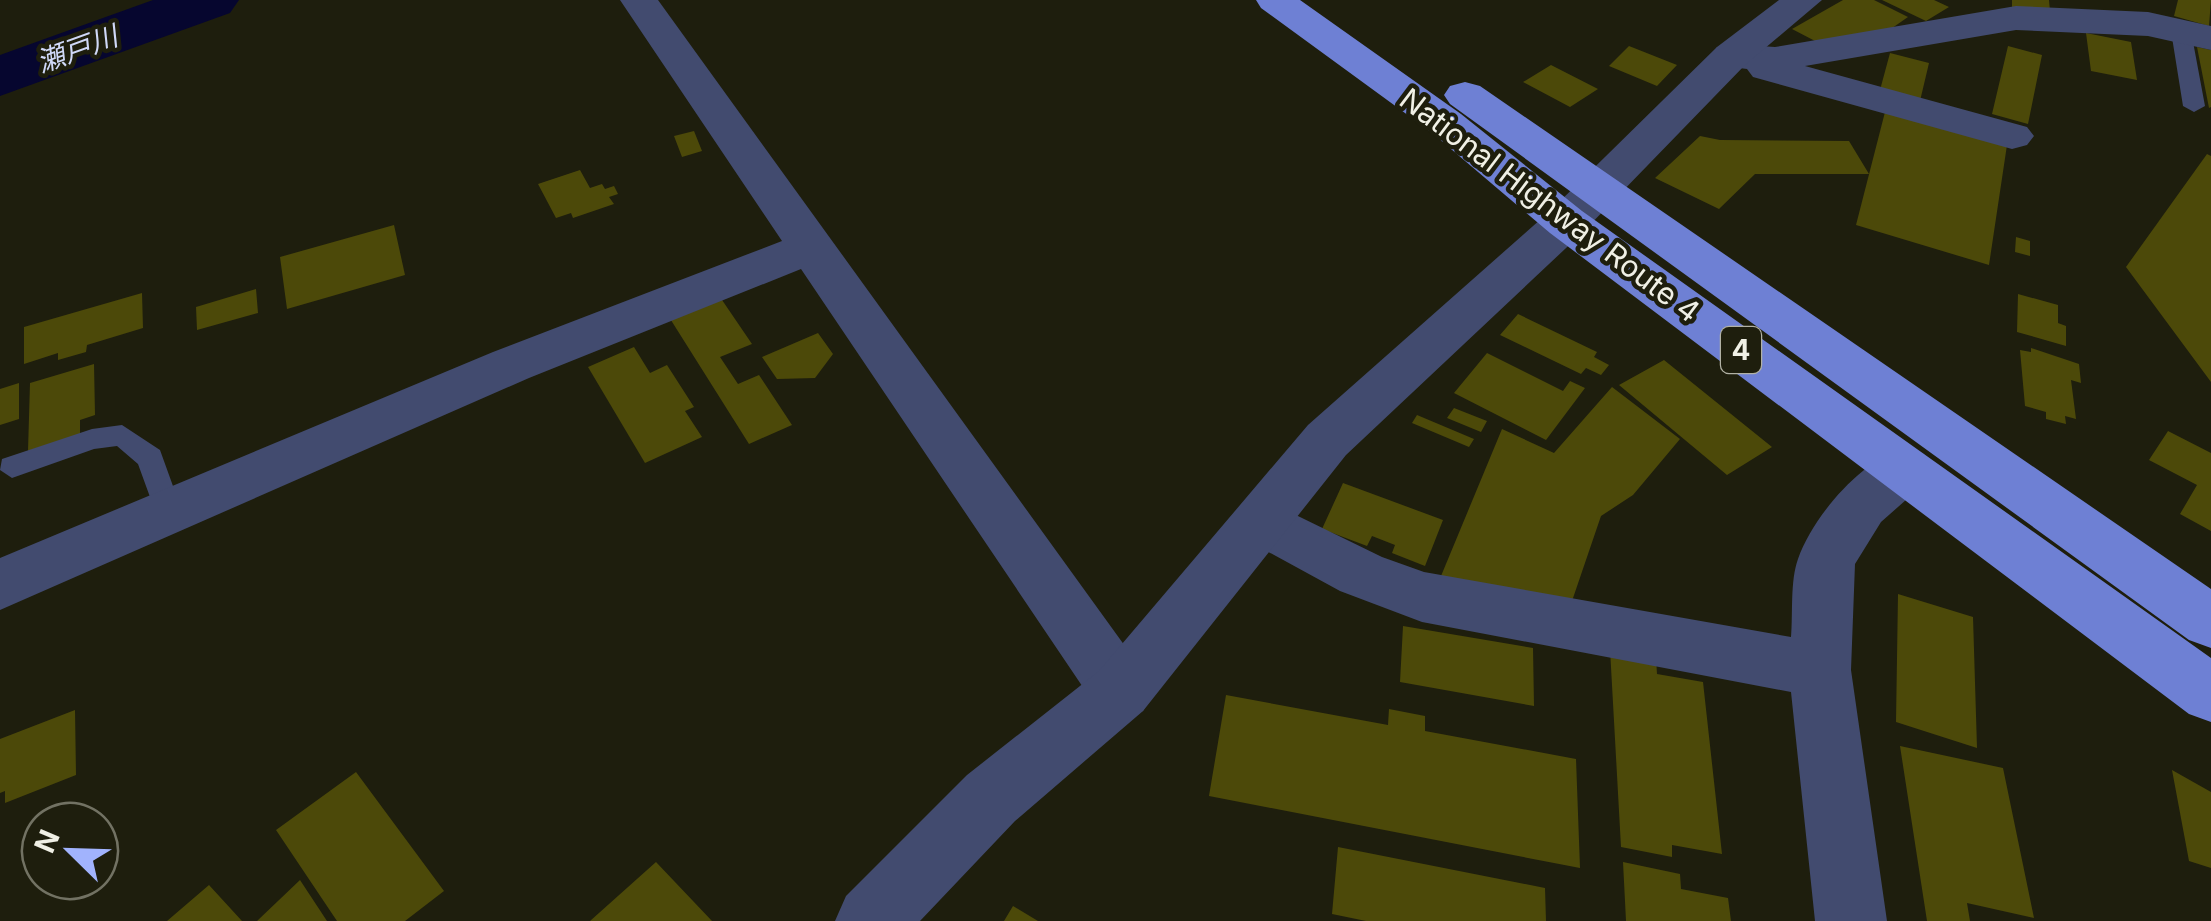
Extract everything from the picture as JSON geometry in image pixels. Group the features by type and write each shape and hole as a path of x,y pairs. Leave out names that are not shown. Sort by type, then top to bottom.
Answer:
{"highway":[{"name":"National Highway Route 4","path":"1276,0 1446,124 1580,205 2211,622"},
{"name":"National Highway Route 4","path":"1333,0 1904,469 2211,694"}],"street":[{"path":"639,0 1121,691"},
{"path":"871,921 991,798 1121,691 1327,440 1580,205 1731,56 1803,0"},
{"path":"1731,56 1775,60 2016,18 2174,23"},
{"path":"1731,56 2012,136"},
{"path":"0,585 511,365 810,248"},
{"path":"1852,921 1820,670 1826,561 1862,506 1904,469"},
{"path":"1261,521 1361,574 1422,597 1820,670"}],"lane":[{"path":"2174,23 2194,106"},
{"path":"12,467 92,439 122,436 150,458 168,511"}],"building":[{"path":"1843,0 1874,0 1908,17 1885,33 1817,42 1792,29"},
{"path":"1882,0 1934,0 1949,7 1926,21"},
{"path":"2012,0 2049,0 2050,11 2012,8"},
{"path":"2178,0 2211,0 2209,26 2174,16"},
{"path":"2086,33 2131,42 2137,80 2091,71"},
{"path":"1629,46 1677,65 1657,86 1609,66"},
{"path":"2008,46 2042,55 2028,124 1992,114"},
{"path":"2197,47 2211,50 2209,108"},
{"path":"1890,53 1929,63 1920,101 1880,90"},
{"path":"1551,65 1598,89 1570,107 1523,82"},
{"path":"1885,112 2007,145 1989,265 1856,225"},
{"path":"694,131 702,151 682,157 674,136"},
{"path":"1700,136 1720,140 1849,141 1869,174 1755,174 1719,209 1655,178"},
{"path":"2207,154 2211,156 2211,382 2126,267"},
{"path":"580,170 590,188 614,186 618,194 609,197 614,204 573,218 571,213 556,218 538,184"},
{"path":"394,225 405,275 287,309 280,257"},
{"path":"2016,237 2030,241 2030,256 2015,252"},
{"path":"256,289 258,313 197,330 196,307"},
{"path":"142,293 143,328 87,345 86,352 58,360 58,353 24,364 24,327"},
{"path":"2018,294 2058,305 2058,323 2066,326 2066,346 2017,332"},
{"path":"720,297 752,344 720,357 738,384 759,375 792,425 749,444 669,317"},
{"path":"1518,314 1597,352 1594,357 1609,365 1601,375 1586,368 1581,374 1500,335"},
{"path":"818,333 833,354 815,378 777,379 762,357"},
{"path":"634,347 650,373 667,365 694,407 685,411 702,437 645,463 588,367"},
{"path":"2031,348 2079,364 2081,383 2071,380 2076,419 2065,416 2066,424 2046,419 2046,412 2025,406 2020,350 2031,352"},
{"path":"1487,353 1563,391 1570,381 1585,388 1546,440 1454,393"},
{"path":"1664,360 1772,447 1727,475 1619,385"},
{"path":"94,364 95,415 80,420 80,434 28,451 30,383"},
{"path":"19,383 19,419 0,425 0,389"},
{"path":"1612,387 1680,439 1633,495 1601,516 1572,601 1441,576 1502,429 1554,453"},
{"path":"1454,408 1487,421 1481,432 1447,418"},
{"path":"1417,415 1474,439 1469,447 1412,423"},
{"path":"2168,431 2211,453 2211,531 2180,514 2197,485 2149,460"},
{"path":"1343,483 1443,520 1425,566 1392,553 1395,545 1372,536 1367,546 1322,529"},
{"path":"1898,594 1973,617 1977,748 1896,722"},
{"path":"1403,626 1533,648 1534,706 1400,682"},
{"path":"1610,649 1656,658 1657,674 1703,682 1722,854 1672,845 1672,857 1621,847"},
{"path":"1226,695 1388,725 1389,709 1425,716 1425,731 1576,759 1580,868 1209,796"},
{"path":"75,710 76,775 5,803 5,791 0,793 0,739"},
{"path":"1900,746 2003,768 2034,918 1967,903 1970,921 1927,921"},
{"path":"2172,770 2211,792 2211,868 2189,861"},
{"path":"356,772 444,891 405,921 337,921 276,830"},
{"path":"1338,847 1545,888 1546,921 1366,921 1332,914"},
{"path":"656,862 712,921 590,921"},
{"path":"1623,862 1680,874 1681,889 1728,898 1731,921 1626,921"},
{"path":"300,880 327,921 257,921"},
{"path":"209,885 242,921 167,921"},
{"path":"1013,906 1038,921 1004,921"}],"waterway":[{"name":"瀬戸川","path":"0,77 209,0"}]}
